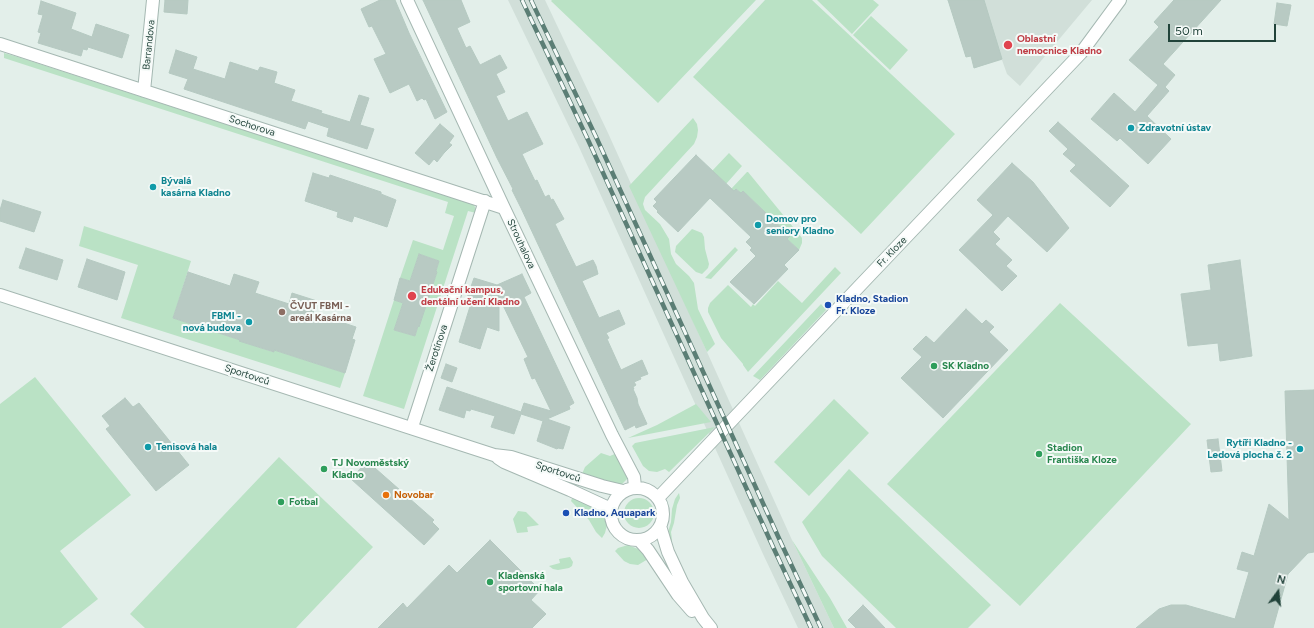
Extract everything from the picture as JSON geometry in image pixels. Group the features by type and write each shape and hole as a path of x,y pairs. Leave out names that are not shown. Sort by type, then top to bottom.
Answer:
{"street":[{"name":"Barrandova","path":"144,91 153,0"},
{"name":"Strouhalova","path":"407,0 612,435 634,477 635,487"},
{"name":"Fr. Kloze","path":"658,498 1081,53 1120,0"},
{"name":"Sochorova","path":"0,44 504,208"},
{"name":"Žerotínova","path":"412,427 485,201"},
{"name":"Sportovců","path":"0,295 412,427 494,455 511,457 622,491"},
{"name":"Sportovců","path":"494,455 504,462 611,509"},
{"path":"635,487 644,488 652,492 658,498 662,505 663,519 656,532 650,537 639,540 631,539 619,533 611,518 611,509 613,501 622,491 635,487"},
{"path":"660,526 668,552 691,599 711,628"},
{"path":"639,540 648,550 678,595 689,608 703,618"}],"shaded area":[{"path":"508,0 545,0 608,133 792,540 834,628 798,628 579,147"},
{"name":"Oblastní nemocnice Kladno","path":"948,0 1092,0 1020,86 1007,74 1002,60 974,68 971,56 966,57"}],"green space":[{"path":"756,0 658,103 551,1"},
{"path":"765,0 812,0 955,134 861,234 693,77"},
{"path":"817,0 873,0 879,5 852,34"},
{"path":"871,16 908,50 890,70 853,35"},
{"path":"4,53 473,204 476,213 468,211 404,409 363,396 394,300 403,303 394,330 415,336 437,272 439,261 419,254 410,281 400,278 413,240 443,250 454,216 445,213 448,202 4,58"},
{"path":"693,118 697,124 698,130 694,144 645,197 643,204 645,210 660,224 669,239 671,254 676,264 694,283 698,309 715,344 707,352 629,186"},
{"path":"729,153 742,166 726,184 712,171"},
{"path":"747,172 802,238 802,243 799,250 787,239 789,235 743,191 741,193 736,189 734,191 731,189"},
{"path":"84,226 191,261 173,318 273,352 274,350 345,373 340,388 121,318 138,265 79,246"},
{"path":"692,229 702,233 704,237 705,249 709,264 708,268 702,274 696,272 675,252 676,246"},
{"path":"735,247 738,250 711,279 705,278"},
{"path":"835,267 841,273 748,372 721,338 708,312 710,303 728,285 751,307 753,304 755,306 778,281 802,303"},
{"name":"Stadion Františka Kloze","path":"1060,303 1191,424 1020,606 887,484"},
{"path":"821,304 826,310 760,380 753,376"},
{"path":"35,377 131,495 60,551 98,599 61,628 0,628 0,404"},
{"path":"834,399 869,433 809,496 774,462"},
{"path":"696,404 711,422 628,438 657,425"},
{"path":"715,427 669,472 665,469 657,472 649,471 643,466 632,446 635,443"},
{"path":"601,453 610,456 617,453 628,475 628,478 622,484 618,485 582,474 585,467"},
{"name":"Fotbal","path":"279,457 373,547 296,628 145,628 130,614"},
{"path":"849,469 991,605 968,628 896,628 822,556 802,522"},
{"path":"679,493 680,498 671,532 671,546 668,532 671,522 672,509 675,499"},
{"path":"573,496 604,512 607,525 602,538 596,532 589,520 571,501"},
{"path":"639,498 650,502 654,513 650,524 639,528 628,524 624,513 628,502"},
{"path":"518,511 526,512 539,525 527,527 528,532 517,533 513,519"},
{"path":"792,540 830,598 847,628 834,628"},
{"path":"628,545 638,549 648,559 638,565 630,564 624,561 615,551 618,548"},
{"path":"570,557 573,562 572,566 569,568 558,570 549,566 560,563 559,559"}],"building":[{"path":"165,0 188,0 187,14 164,12"},
{"path":"380,0 395,0 447,112 435,119 426,99 424,100 422,98 417,101 409,84 390,93 374,59 386,54 372,26 369,27 361,9"},
{"path":"423,0 461,0 470,22 457,28 466,48 470,46 480,65 500,55 507,68 496,74 505,92 496,96 508,121 527,112 543,144 522,154 535,181 537,180 545,197 549,195 551,200 553,199 564,219 555,224 576,267 593,260 596,266 598,274 582,281 599,318 619,310 625,324 606,333 609,338 607,339 621,370 642,360 648,374 640,377 641,379 634,382 636,385 633,389 647,424 636,428 635,425 625,430"},
{"path":"948,0 984,0 1002,59 974,68 971,56 966,57"},
{"path":"1174,0 1221,0 1163,64 1175,75 1165,87 1169,91 1147,116 1171,139 1148,164 1120,138 1117,141 1091,119 1114,93 1135,112 1158,85 1129,60 1159,27 1154,22"},
{"path":"41,1 76,13 71,29 92,37 96,24 129,35 122,58 88,47 87,50 83,49 81,56 38,43 41,33 38,32 43,15 38,14"},
{"path":"1277,3 1291,5 1287,26 1274,24"},
{"path":"176,50 197,57 193,69 225,79 230,62 258,71 260,67 277,72 274,83 295,90 291,101 322,111 321,113 350,122 359,95 369,98 360,125 374,129 367,149 327,136 329,128 308,121 305,129 184,89 188,79 169,73"},
{"path":"1058,122 1129,186 1110,207 1070,171 1076,165 1063,154 1068,149 1049,131"},
{"path":"440,124 454,136 449,143 452,145 437,162 434,159 429,165 415,153"},
{"name":"Domov pro seniory Kladno","path":"696,155 734,191 736,189 741,193 743,191 790,236 787,239 799,250 784,265 788,269 754,304 730,282 756,256 750,250 752,248 746,242 751,237 710,198 678,232 657,212 658,211 653,206 657,202 654,199"},
{"path":"1012,163 1033,182 1069,228 1047,252 1008,216 993,232 1000,239 995,244 1012,260 1006,266 1017,276 1002,291 959,250 993,215 977,200"},
{"path":"313,173 329,178 330,175 381,192 381,194 396,200 387,227 354,216 352,222 337,217 338,212 305,201"},
{"path":"3,200 41,212 34,232 0,221 0,210"},
{"path":"26,248 63,260 57,280 19,268"},
{"name":"Edukační kampus, dentální učení Kladno","path":"419,254 439,261 437,272 415,336 394,330 403,303 394,300 400,278 410,281"},
{"path":"87,259 125,272 117,300 78,287"},
{"path":"1240,260 1252,356 1220,361 1218,343 1188,346 1181,294 1211,290 1208,265"},
{"name":"FBMI - nová budova","path":"188,272 230,286 234,274 259,282 255,293 289,304 292,293 317,301 313,313 356,327 352,339 355,340 345,373 274,350 274,352 239,341 240,340 173,318"},
{"path":"522,274 531,293 524,297 574,403 569,406 570,409 547,419 570,427 563,449 557,449 537,441 543,421 521,414 514,434 491,427 495,416 471,409 470,411 466,410 464,418 439,410 447,387 521,412 524,403 551,411 535,378 532,379 524,359 528,357 499,297 499,331 487,327 480,349 459,342 472,300 467,298 474,278 497,285"},
{"path":"966,309 982,324 986,320 994,327 989,332 1008,350 943,418 901,378 922,357 913,349 926,336 934,343"},
{"path":"446,364 457,368 452,382 441,378"},
{"path":"1314,390 1314,552 1308,553 1288,574 1273,628 1136,628 1159,609 1171,605 1186,605 1235,619 1249,572 1237,569 1242,552 1254,556 1269,504 1289,520 1285,391"},
{"name":"Tenisová hala","path":"125,398 133,407 139,403 189,465 156,491 106,429 110,426 102,416"},
{"path":"1218,439 1222,471 1211,472 1207,440"},
{"path":"367,461 434,520 432,522 439,529 424,545 351,479"},
{"name":"Kladenská sportovní hala","path":"490,540 540,590 531,600 546,614 532,628 378,628 403,603 407,608 449,565 457,573"},
{"path":"863,605 885,628 856,628 848,620"}],"railway":[{"path":"522,0 589,142 811,628"},
{"path":"531,0 597,139 821,628"}],"place":[{"name":"Oblastní nemocnice Kladno","path":"1008,45"},
{"name":"Zdravotní ústav","path":"1131,128"},
{"name":"Bývalá kasárna Kladno","path":"153,187"},
{"name":"Domov pro seniory Kladno","path":"758,225"},
{"name":"Edukační kampus, dentální učení Kladno","path":"412,296"},
{"name":"Kladno, Stadion Fr. Kloze","path":"828,305"},
{"name":"ČVUT FBMI - areál Kasárna","path":"282,312"},
{"name":"FBMI - nová budova","path":"249,322"},
{"name":"SK Kladno","path":"934,366"},
{"name":"Tenisová hala","path":"148,447"},
{"name":"Rytíři Kladno - Ledová plocha č. 2","path":"1300,449"},
{"name":"Stadion Františka Kloze","path":"1039,454"},
{"name":"TJ Novoměstský Kladno","path":"324,469"},
{"name":"Novobar","path":"386,495"},
{"name":"Fotbal","path":"281,502"},
{"name":"Kladno, Aquapark","path":"566,513"},
{"name":"Kladenská sportovní hala","path":"490,582"}]}
